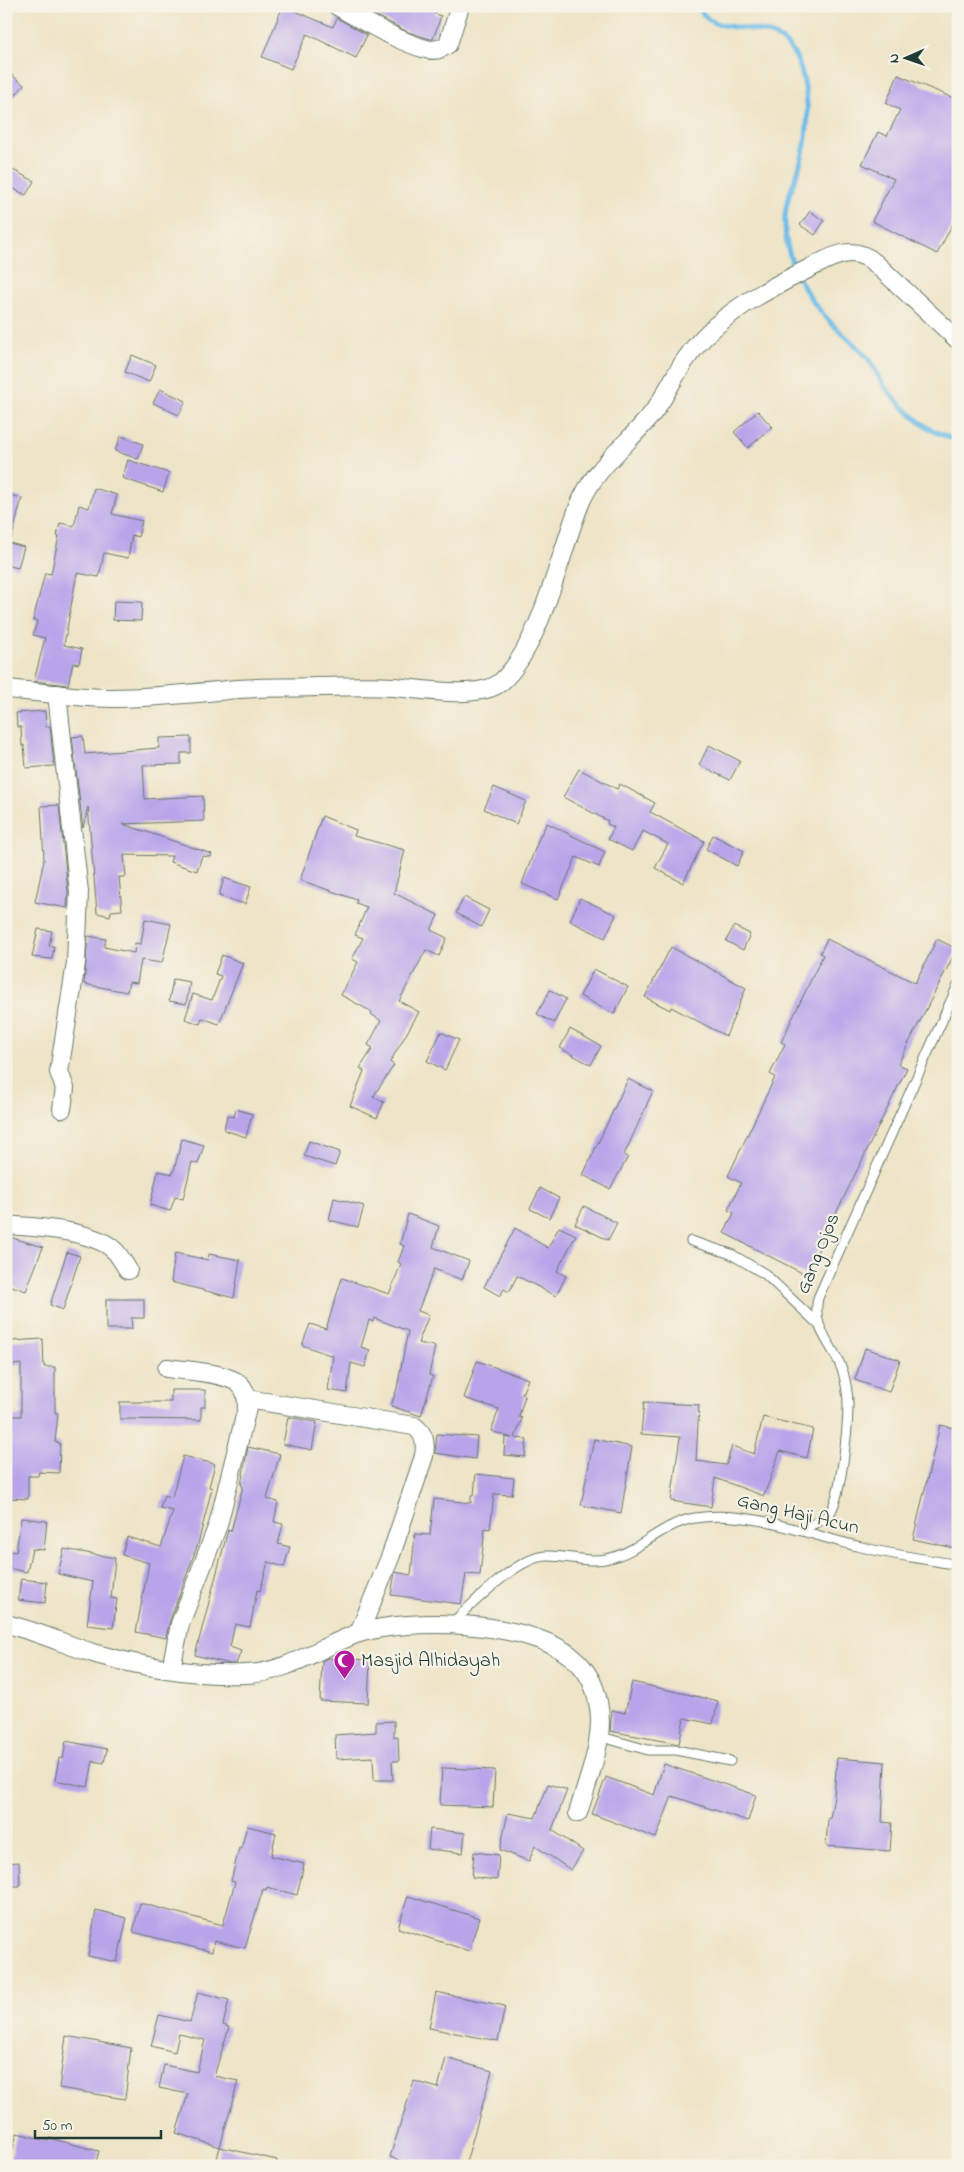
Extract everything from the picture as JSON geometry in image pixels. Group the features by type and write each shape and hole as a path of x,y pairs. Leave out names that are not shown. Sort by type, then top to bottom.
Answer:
{"street":[{"path":"337,6 370,24 427,50 433,50 448,44 460,6"},
{"path":"6,689 116,698 187,695 268,688 384,686 472,692 497,685 504,680 522,655 548,599 580,502 597,475 653,413 687,358 705,335 725,316 785,280 846,252 865,254 958,340"},
{"path":"57,694 78,892 76,963 59,1072 65,1088 62,1109"},
{"path":"6,1225 62,1232 98,1240 114,1250 128,1270"},
{"path":"167,1368 227,1377 239,1384 244,1390 247,1399 247,1408 218,1525 180,1624 171,1669"},
{"path":"247,1399 414,1426 423,1434 425,1442 424,1456 391,1555 359,1633"},
{"path":"6,1624 96,1654 171,1669 226,1674 263,1673 300,1660 359,1633 396,1626 452,1623 536,1640 572,1656 586,1671 598,1701 600,1719 598,1736 578,1813"}],"lane":[{"name":"Gang Ojos","path":"798,1530 828,1514 834,1505 843,1458 847,1422 847,1388 842,1370 818,1324 815,1310 818,1298 958,985"},
{"path":"691,1241 731,1254 765,1274 818,1324"},
{"name":"Gang Haji Acun","path":"452,1623 492,1587 535,1558 547,1556 592,1561 609,1559 679,1522 710,1516 742,1518 798,1530 862,1548 958,1565"},
{"path":"598,1736 648,1750 676,1750 730,1761"}],"building":[{"path":"283,6 333,27 337,18 367,35 356,58 307,34 291,69 262,57"},
{"path":"376,6 438,6 435,14 441,16 433,39 408,32 373,14"},
{"path":"6,70 24,85 6,106"},
{"path":"898,75 958,100 958,214 937,254 872,221 894,179 862,164 878,132 887,136 900,110 886,103"},
{"path":"13,170 34,181 26,195 6,185"},
{"path":"810,211 824,221 815,235 800,225"},
{"path":"132,355 156,365 149,382 125,372"},
{"path":"160,389 186,401 179,415 153,403"},
{"path":"758,411 772,427 748,448 734,432"},
{"path":"121,436 143,444 138,459 115,451"},
{"path":"128,460 169,473 163,492 122,478"},
{"path":"94,488 117,495 112,514 142,521 138,537 132,535 128,558 104,553 99,577 77,573 64,645 82,649 79,664 73,663 68,685 34,681 45,638 33,635 37,621 33,620 45,573 51,574 60,523 74,526 79,505 89,508"},
{"path":"6,494 22,498 11,540 6,540"},
{"path":"6,542 24,547 18,568 6,565"},
{"path":"114,601 142,602 141,621 113,620"},
{"path":"45,711 46,727 50,726 54,766 26,768 21,727 17,727 16,713"},
{"path":"83,736 85,754 159,748 159,738 191,737 191,753 181,753 181,764 143,765 145,799 203,796 204,821 123,824 212,854 211,857 202,856 197,871 170,862 172,856 124,855 126,877 119,877 122,910 111,911 110,916 97,913 88,807 83,828 72,737"},
{"path":"709,745 740,761 730,780 699,765"},
{"path":"579,769 617,789 620,784 655,803 650,812 704,841 683,883 655,868 668,844 643,831 632,851 608,839 614,827 607,824 608,821 563,797"},
{"path":"494,787 526,801 516,824 484,809"},
{"path":"59,805 68,892 67,908 35,902 44,860 41,806"},
{"path":"322,816 356,830 354,836 405,850 394,893 438,915 431,930 447,938 439,956 426,950 399,1001 419,1012 390,1062 394,1065 373,1097 384,1102 377,1118 350,1106 364,1071 360,1068 373,1048 368,1045 381,1021 371,1014 372,1012 341,995 358,962 352,959 363,938 355,935 367,907 356,903 357,900 300,880"},
{"path":"547,823 605,852 599,867 576,857 558,899 522,884 539,838"},
{"path":"713,835 744,851 737,866 706,849"},
{"path":"224,878 251,887 245,904 219,896"},
{"path":"464,897 489,910 481,927 456,913"},
{"path":"580,898 616,915 605,938 570,921"},
{"path":"145,919 171,924 162,963 141,960 137,983 129,982 127,992 84,984 88,936 106,939 104,947 134,953 135,943 141,944"},
{"path":"734,926 750,934 743,950 726,941"},
{"path":"38,929 52,931 49,946 54,946 52,959 32,957"},
{"path":"827,939 915,983 937,939 957,949 898,1064 907,1068 806,1275 724,1233 734,1213 728,1210 741,1183 728,1176 775,1077 770,1074 785,1044 781,1042 823,955 820,953"},
{"path":"671,947 746,988 726,1036 671,1007 670,1010 645,997"},
{"path":"222,955 243,963 219,1024 202,1018 200,1024 185,1019 193,994 212,1000 221,976 215,974"},
{"path":"594,969 628,987 614,1014 580,996"},
{"path":"173,979 190,982 186,1004 169,1001"},
{"path":"550,990 566,999 554,1023 537,1014"},
{"path":"570,1029 601,1046 591,1065 560,1048"},
{"path":"441,1032 459,1040 445,1070 427,1061"},
{"path":"628,1079 653,1091 624,1155 628,1157 610,1189 583,1175"},
{"path":"236,1109 252,1114 246,1137 224,1130 227,1115 234,1117"},
{"path":"182,1139 204,1145 198,1164 192,1162 183,1199 175,1197 170,1211 150,1205 158,1171 173,1174"},
{"path":"309,1141 340,1152 335,1166 304,1156"},
{"path":"540,1188 559,1198 549,1218 530,1209"},
{"path":"334,1198 364,1206 358,1227 329,1220"},
{"path":"584,1206 617,1223 608,1240 575,1224"},
{"path":"408,1214 439,1226 433,1247 469,1261 462,1280 434,1269 418,1311 429,1315 418,1343 435,1346 429,1375 433,1376 421,1416 391,1406 397,1388 408,1331 374,1318 373,1322 369,1320 361,1347 370,1350 365,1367 351,1363 347,1393 328,1390 333,1356 302,1345 310,1324 326,1329 342,1278 389,1294 401,1264 398,1262 404,1246 400,1244"},
{"path":"559,1227 576,1235 557,1271 566,1276 556,1296 517,1276 509,1292 504,1289 500,1296 484,1287 515,1228 548,1248"},
{"path":"6,1236 43,1247 26,1291 6,1284"},
{"path":"67,1252 80,1256 63,1310 50,1305"},
{"path":"175,1253 208,1260 209,1254 240,1260 234,1298 171,1282"},
{"path":"106,1299 144,1299 144,1318 131,1318 132,1329 106,1329"},
{"path":"43,1339 44,1367 55,1367 55,1413 58,1413 55,1442 60,1443 59,1473 39,1472 38,1476 28,1476 28,1499 6,1498 9,1416 21,1416 21,1364 12,1365 11,1341"},
{"path":"865,1348 900,1360 889,1392 855,1380"},
{"path":"477,1361 528,1379 522,1394 525,1395 519,1417 522,1418 515,1438 527,1439 525,1457 504,1455 505,1437 512,1438 491,1431 499,1409 464,1398"},
{"path":"171,1390 205,1390 205,1407 201,1407 201,1420 120,1419 120,1402 171,1402"},
{"path":"644,1402 699,1405 696,1461 726,1465 732,1446 754,1454 763,1417 813,1429 807,1458 780,1451 764,1496 715,1478 711,1507 671,1501 680,1437 641,1434"},
{"path":"288,1417 317,1422 312,1450 283,1444"},
{"path":"940,1425 958,1429 958,1549 913,1539"},
{"path":"437,1434 477,1437 475,1459 435,1453"},
{"path":"594,1439 632,1447 621,1513 581,1505"},
{"path":"248,1447 280,1454 267,1499 278,1502 274,1522 283,1524 278,1544 290,1547 284,1567 268,1562 260,1591 257,1590 250,1627 235,1624 230,1647 241,1651 236,1664 230,1664 195,1655 228,1530 231,1531 243,1486 241,1485"},
{"path":"183,1456 215,1464 209,1487 212,1488 198,1544 170,1620 166,1638 136,1632 149,1563 122,1555 127,1537 161,1547 173,1511 160,1508 164,1495 172,1497"},
{"path":"476,1474 514,1478 512,1495 494,1494 490,1529 485,1528 480,1575 466,1574 461,1604 391,1595 395,1572 411,1575 415,1534 430,1535 434,1499 471,1503 471,1495 474,1495"},
{"path":"21,1518 47,1521 44,1550 32,1549 27,1572 6,1568 6,1550 16,1552"},
{"path":"64,1549 115,1558 111,1598 117,1599 113,1628 87,1625 93,1582 58,1574"},
{"path":"21,1579 47,1582 45,1603 18,1600"},
{"name":"Masjid Alhidayah","path":"328,1658 370,1660 368,1703 320,1701 322,1661"},
{"path":"632,1682 718,1701 713,1724 684,1718 679,1744 610,1731 612,1710 625,1713"},
{"path":"394,1721 394,1737 398,1737 399,1761 392,1761 393,1780 374,1780 373,1757 336,1759 335,1735 376,1732 376,1722"},
{"path":"66,1741 107,1749 104,1763 93,1761 88,1787 55,1780 59,1758 63,1759"},
{"path":"837,1758 885,1762 882,1822 892,1823 890,1851 826,1846 828,1818 830,1818 834,1797"},
{"path":"664,1764 756,1795 748,1821 672,1796 656,1838 592,1814 606,1777 654,1795"},
{"path":"442,1768 495,1770 493,1807 440,1805"},
{"path":"548,1784 567,1790 552,1830 583,1851 571,1870 535,1846 529,1861 500,1850 508,1813 535,1818"},
{"path":"247,1826 276,1833 271,1856 304,1864 297,1895 267,1887 266,1890 263,1889 245,1948 214,1941 212,1952 133,1932 140,1903 223,1925 235,1882 231,1881 239,1848 241,1849"},
{"path":"430,1829 465,1833 463,1853 428,1849"},
{"path":"474,1852 499,1855 497,1880 472,1877"},
{"path":"19,1862 20,1886 6,1886 6,1863"},
{"path":"408,1896 479,1918 469,1951 398,1928"},
{"path":"96,1910 127,1918 117,1962 88,1956"},
{"path":"198,1992 229,2000 223,2025 229,2027 214,2076 238,2081 220,2147 176,2133 188,2094 159,2088 164,2065 197,2072 205,2040 179,2034 175,2052 151,2046 159,2015 190,2022"},
{"path":"436,1992 505,2006 498,2041 429,2028"},
{"path":"66,2036 131,2048 125,2099 59,2088"},
{"path":"446,2058 492,2071 465,2166 417,2166 390,2157 414,2081 438,2088"},
{"path":"17,2133 49,2141 49,2138 99,2151 95,2166 20,2166 9,2163"},
{"path":"220,2147 277,2160 276,2166 215,2166"}],"waterway":[{"path":"699,6 706,18 717,24 764,32 779,38 792,50 801,70 807,108 805,146 785,212 785,233 792,262 813,302 833,325 866,356 885,387 897,401 925,426 958,441"}],"place":[{"name":"Masjid Alhidayah","path":"345,1680"}]}
